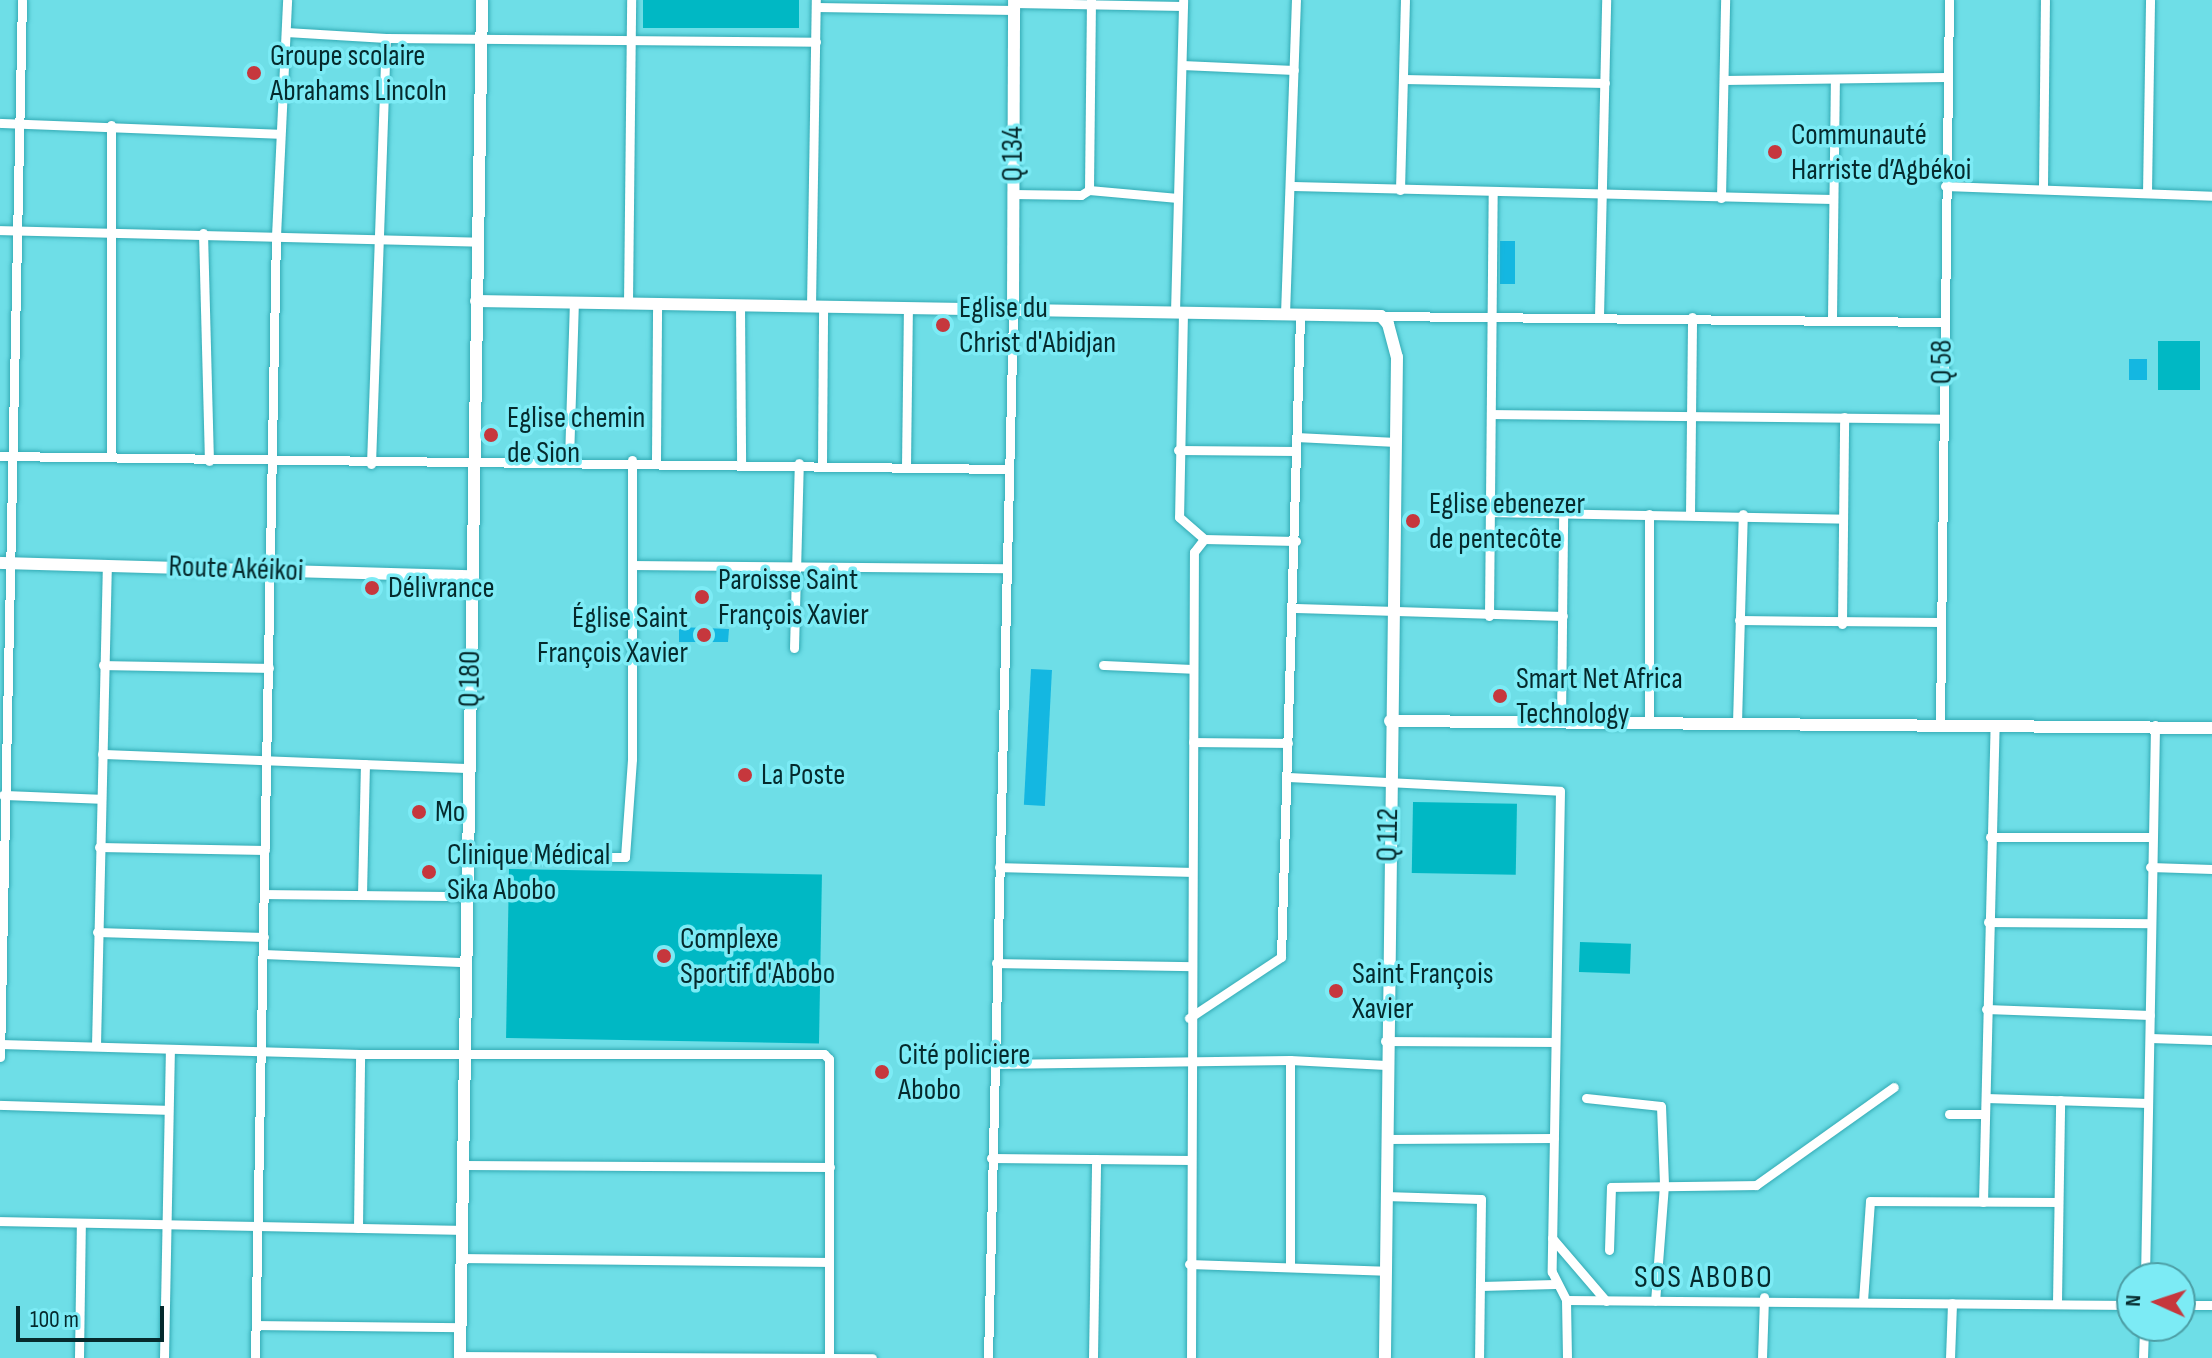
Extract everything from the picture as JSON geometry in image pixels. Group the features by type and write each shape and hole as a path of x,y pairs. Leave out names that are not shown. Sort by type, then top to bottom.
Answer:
{"street":[{"path":"0,1057 5,564 12,456 14,230 22,0"},
{"path":"255,1358 275,462 276,236 287,0"},
{"name":"Q 180","path":"460,1357 482,0"},
{"path":"628,303 631,0"},
{"path":"1285,314 1293,186 1296,0"},
{"path":"1400,190 1405,0"},
{"path":"1599,317 1606,0"},
{"path":"1721,198 1725,0"},
{"name":"Q 58","path":"1940,724 1942,322 1949,0"},
{"path":"2043,187 2045,0"},
{"path":"2147,193 2150,0"},
{"path":"1089,190 1091,2"},
{"path":"822,464 817,307 816,3 1183,3 1178,198 1179,517 1204,539 1296,541"},
{"name":"Q 134","path":"1013,309 1014,4"},
{"path":"286,32 386,38 816,42"},
{"path":"371,464 375,240 386,38"},
{"path":"1182,65 1294,70"},
{"path":"1724,80 1835,82 1946,77"},
{"path":"1403,79 1605,83"},
{"path":"1832,318 1835,82"},
{"path":"0,123 280,134"},
{"path":"111,125 106,231 111,457"},
{"path":"1293,186 1833,199"},
{"path":"1945,186 2043,187 2212,196"},
{"path":"1013,194 1081,195 1089,190 1178,198"},
{"path":"1489,616 1493,192"},
{"path":"0,230 476,242"},
{"path":"203,233 209,461"},
{"path":"476,301 1300,315 1832,318 1942,322"},
{"path":"569,459 574,301"},
{"path":"656,460 657,303"},
{"path":"740,304 741,463"},
{"path":"906,466 908,308"},
{"path":"988,1358 1004,469 1013,309"},
{"path":"1189,1018 1281,957 1296,608 1300,315"},
{"name":"Q 112","path":"1381,316 1396,345 1385,1041 1385,1358"},
{"path":"1690,514 1692,317"},
{"path":"1491,414 1942,419"},
{"path":"1842,624 1844,417"},
{"path":"1296,437 1396,442"},
{"path":"1178,450 1296,451"},
{"path":"0,456 371,464 656,460 1004,469"},
{"path":"468,856 625,857 634,565 632,460"},
{"path":"794,648 799,463"},
{"path":"1490,512 1743,514 1843,519"},
{"path":"1561,721 1563,513"},
{"path":"1649,514 1649,721"},
{"path":"1737,723 1743,514"},
{"path":"1191,1358 1189,1264 1193,1062 1189,1018 1194,552 1204,539"},
{"name":"Route Akéikoi","path":"5,564 473,576"},
{"path":"96,1045 107,565"},
{"path":"634,565 1003,568"},
{"path":"1296,608 1563,616"},
{"path":"1739,620 1842,624 1941,622"},
{"path":"103,665 269,668"},
{"path":"1103,665 1193,669"},
{"path":"1390,721 2155,725 2212,728"},
{"path":"1983,1202 1995,725"},
{"path":"2145,1262 2150,837 2155,725"},
{"path":"1193,742 1288,743"},
{"path":"102,754 468,768"},
{"path":"362,895 365,764"},
{"path":"1288,777 1559,788 1552,1238 1555,1284 1566,1300 1567,1358"},
{"path":"3,795 101,799"},
{"path":"1990,837 2150,837"},
{"path":"99,847 265,850"},
{"path":"999,867 1190,872"},
{"path":"2150,867 2212,869"},
{"path":"264,894 468,896"},
{"path":"1988,922 2150,923"},
{"path":"97,932 264,937"},
{"path":"263,954 466,962"},
{"path":"996,963 1191,966"},
{"path":"1986,1009 2150,1015"},
{"path":"2150,1038 2212,1040"},
{"path":"1385,1041 1554,1042"},
{"path":"0,1044 360,1054 824,1054 830,1167 829,1357"},
{"path":"164,1358 170,1049"},
{"path":"358,1228 360,1054"},
{"path":"995,1064 1290,1060 1386,1065"},
{"path":"1290,1060 1290,1267"},
{"path":"1609,1250 1611,1187 1756,1185 1894,1087"},
{"path":"1586,1098 1657,1101 1664,1185 1655,1301"},
{"path":"1986,1098 2148,1103"},
{"path":"2057,1302 2060,1100"},
{"path":"0,1105 168,1110"},
{"path":"1949,1114 1985,1114"},
{"path":"1386,1139 1554,1138"},
{"path":"991,1158 1191,1160"},
{"path":"1093,1358 1096,1159"},
{"path":"463,1165 830,1167"},
{"path":"1385,1196 1481,1199 1479,1358"},
{"path":"1863,1301 1870,1201 2057,1202"},
{"path":"0,1221 462,1230"},
{"path":"79,1358 81,1223"},
{"path":"1552,1238 1606,1301"},
{"path":"462,1258 828,1262"},
{"path":"1189,1264 1385,1271"},
{"path":"1481,1286 1555,1284"},
{"path":"1762,1358 1764,1297"},
{"path":"1566,1300 1764,1297 2116,1304"},
{"path":"1950,1358 1952,1303"},
{"path":"256,1325 460,1327"},
{"path":"460,1357 872,1358"}],"shaded area":[{"path":"643,0 799,0 799,28 643,28"},
{"path":"2158,341 2200,341 2200,390 2158,390"},
{"path":"1413,802 1517,804 1516,875 1412,873"},
{"name":"Complexe Sportif d'Abobo","path":"509,869 822,874 819,1043 506,1038"},
{"path":"1580,942 1631,944 1630,974 1579,972"}],"building":[{"path":"1500,241 1515,241 1515,284 1500,284"},
{"path":"2129,359 2147,359 2147,380 2129,380"},
{"name":"Église Saint François Xavier","path":"679,627 729,629 728,642 679,642"},
{"path":"1031,669 1052,670 1045,806 1024,805"}],"place":[{"name":"Groupe scolaire Abrahams Lincoln","path":"254,73"},
{"name":"Communauté Harriste d’Agbékoi","path":"1775,152"},
{"name":"Eglise du Christ d'Abidjan","path":"943,325"},
{"name":"Eglise chemin de Sion","path":"491,435"},
{"name":"Eglise ebenezer de pentecôte","path":"1413,521"},
{"name":"Délivrance","path":"372,588"},
{"name":"Paroisse Saint François Xavier","path":"702,597"},
{"name":"Église Saint François Xavier","path":"704,635"},
{"name":"Smart Net Africa Technology","path":"1500,696"},
{"name":"La Poste","path":"745,775"},
{"name":"Mo","path":"419,812"},
{"name":"Clinique Médical Sika Abobo","path":"429,872"},
{"name":"Complexe Sportif d'Abobo","path":"664,956"},
{"name":"Saint François Xavier","path":"1336,991"},
{"name":"Cité policiere Abobo","path":"882,1072"}],"district":[{"name":"SOS ABOBO","path":"1704,1278"}]}
